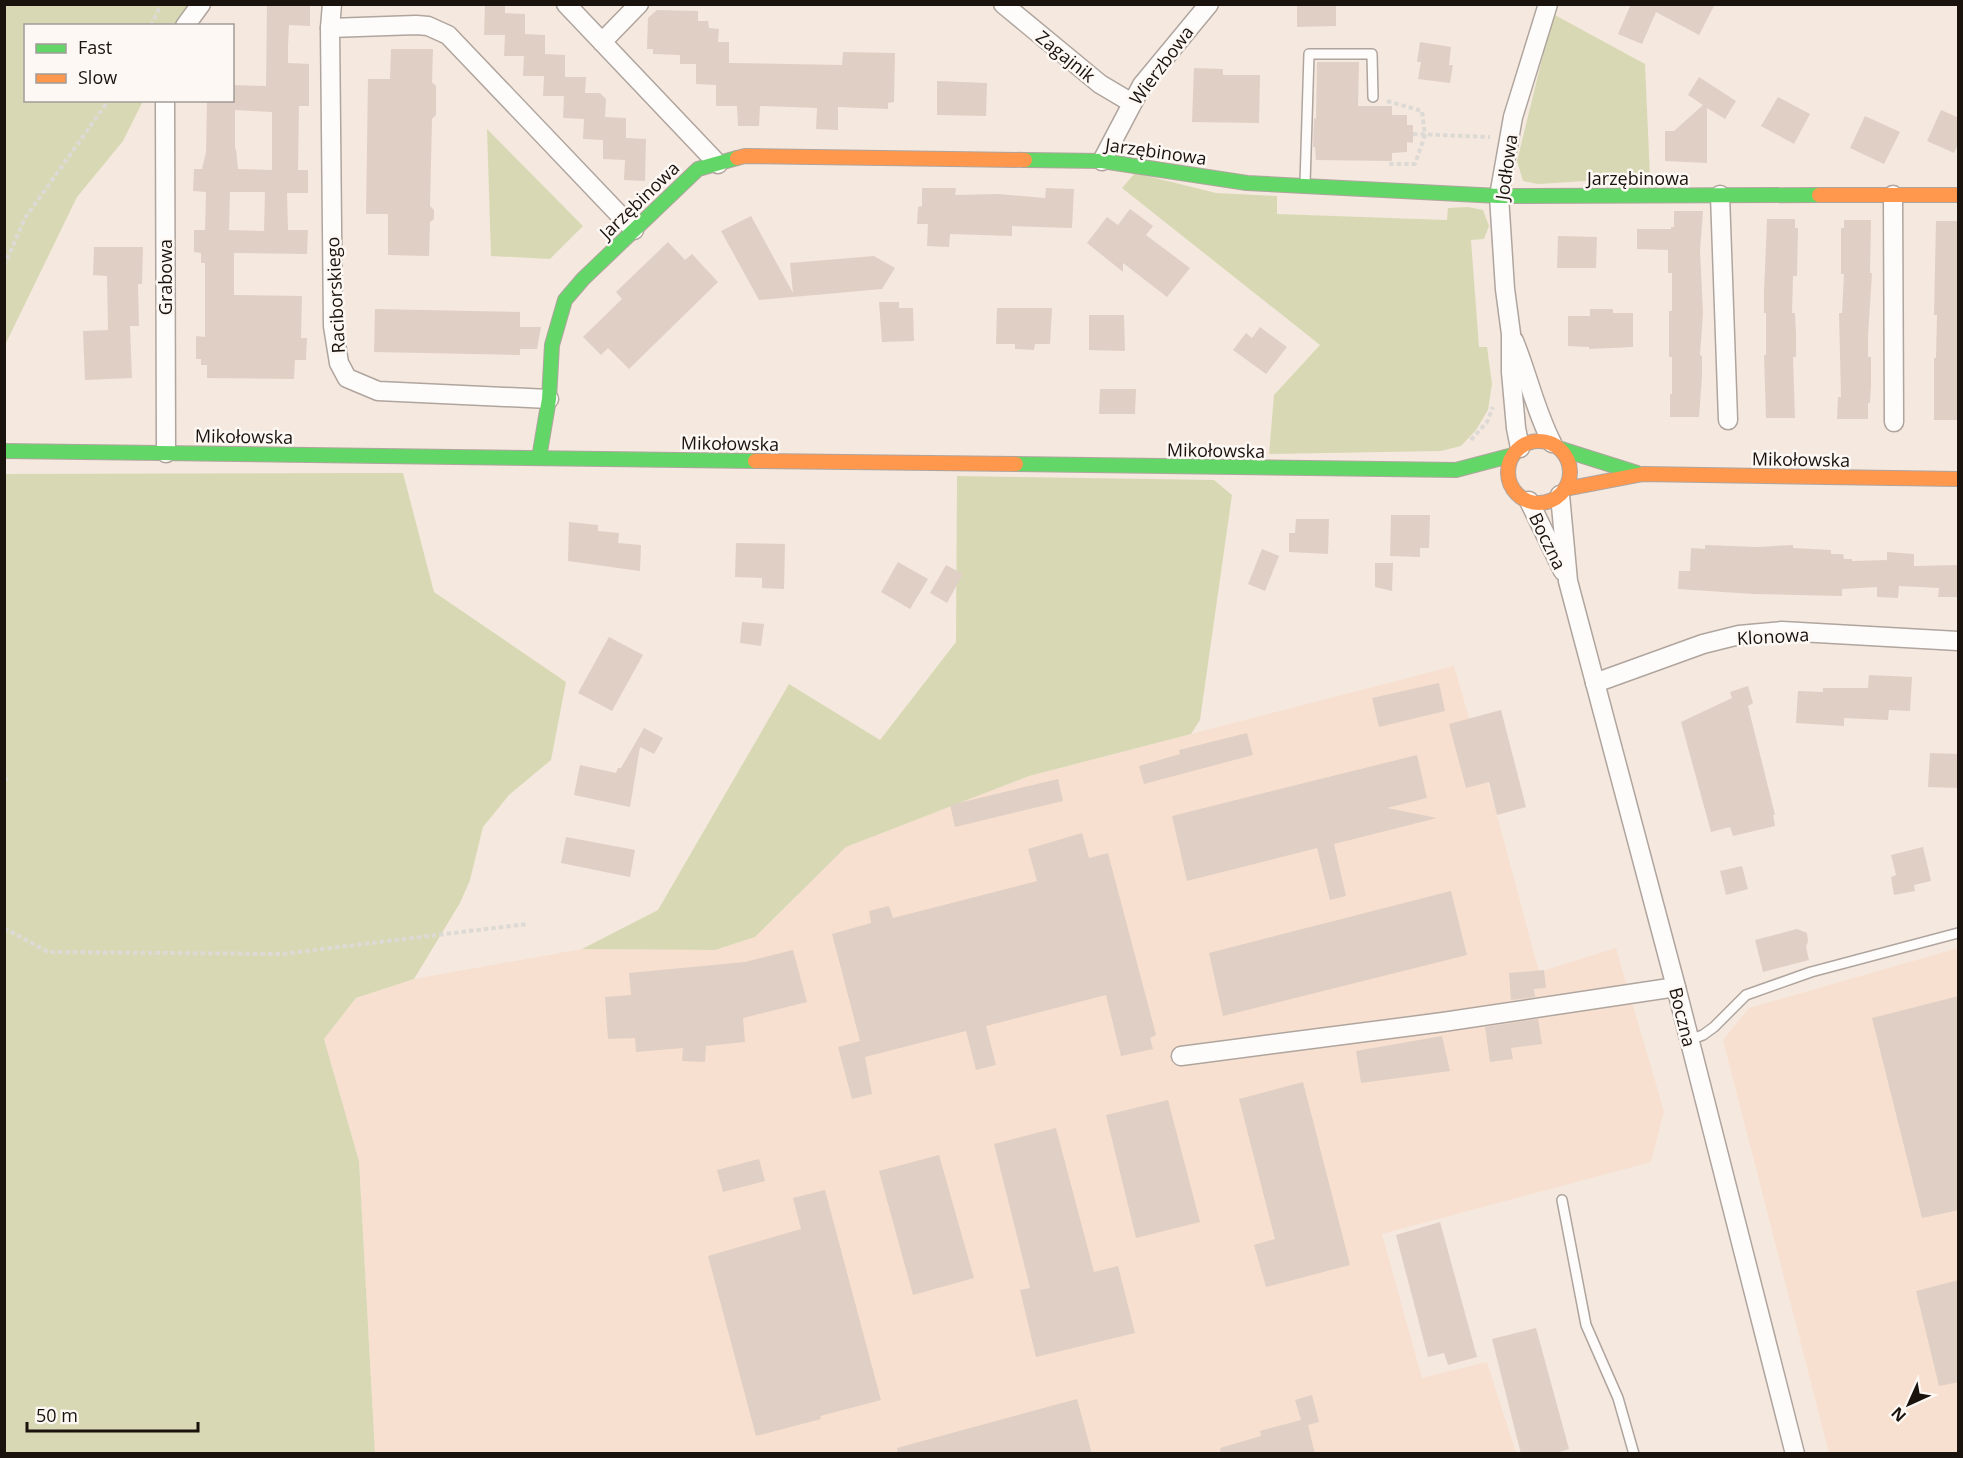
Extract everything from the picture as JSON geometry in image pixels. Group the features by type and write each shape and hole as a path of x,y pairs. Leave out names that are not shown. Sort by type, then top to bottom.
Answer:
{"street":[{"path":"186,24 201,4"},
{"name":"Raciborskiego","path":"332,4 330,28 333,327 339,363 347,378 378,391 549,399"},
{"path":"566,4 718,164"},
{"path":"602,42 639,4"},
{"name":"Zagajnik","path":"1003,4 1100,84 1132,102"},
{"name":"Wierzbowa","path":"1102,161 1132,102 1162,60 1209,4"},
{"name":"Jodłowa","path":"1517,451 1511,372 1511,334 1505,289 1499,196 1513,117 1548,4"},
{"path":"330,28 416,25 448,35 634,230"},
{"name":"Grabowa","path":"165,102 165,453"},
{"name":"Jarzębinowa","path":"539,458 549,399 552,345 566,300 583,279 698,169 745,156 1102,161 1247,183 1499,196 1959,195"},
{"path":"1720,195 1728,420"},
{"path":"1893,195 1894,422"},
{"name":"Jodłowa","path":"1511,334 1525,368 1536,410 1556,446"},
{"path":"1535,441 1556,446 1567,458 1570,468 1570,479 1562,492 1545,502 1529,501 1506,483 1517,451 1535,441"},
{"name":"Mikołowska","path":"1556,446 1643,474"},
{"name":"Mikołowska","path":"4,451 1456,470 1478,476"},
{"name":"Mikołowska","path":"1456,470 1517,451"},
{"name":"Mikołowska","path":"1562,492 1643,474 1959,479"},
{"name":"Boczna","path":"1562,492 1568,581 1676,987 1795,1454"},
{"name":"Boczna","path":"1529,501 1568,581"},
{"name":"Klonowa","path":"1595,683 1703,644 1739,635 1782,631 1959,641"},
{"path":"1181,1056 1454,1020 1676,987"}],"lane":[{"path":"1305,186 1309,54 1372,54 1373,97"},
{"path":"1689,1040 1703,1035 1746,995 1811,972 1959,933"},
{"path":"1562,1200 1586,1325 1618,1398 1634,1454"}],"path":[{"path":"152,24 161,4"},
{"path":"1373,97 1422,111 1425,135 1415,164 1382,164"},
{"path":"4,266 25,218 108,102"},
{"path":"1413,134 1482,137"},
{"path":"4,770 6,779 4,781"},
{"path":"4,928 48,952 282,954 527,924"}],"shaded area":[{"path":"1454,666 1539,972 1616,948 1664,1111 1651,1162 1382,1234 1422,1378 1487,1362 1516,1453 375,1453 359,1161 324,1039 356,998 414,979 582,949 715,950 755,937 846,847 1029,776"},
{"path":"1958,948 1958,1453 1829,1453 1723,1040 1749,1008"}],"green space":[{"path":"5,5 196,5 184,24 24,24 24,102 142,102 123,141 77,197 5,345"},
{"path":"1553,14 1645,64 1650,177 1538,184 1523,181 1517,161"},
{"path":"487,129 583,226 550,259 491,256"},
{"path":"1135,173 1216,193 1277,196 1277,214 1447,220 1448,208 1468,207 1483,210 1489,226 1484,239 1471,240 1479,347 1487,347 1492,384 1488,410 1476,430 1461,446 1441,451 1269,454 1274,395 1320,345 1122,188"},
{"path":"403,473 434,592 566,682 551,760 509,795 483,827 470,880 460,903 414,979 356,998 324,1039 359,1161 375,1453 5,1453 5,474"},
{"path":"957,476 1214,480 1232,495 1200,720 1191,734 1029,776 846,847 755,937 715,950 582,949 658,910 789,684 880,740 956,642"}],"building":[{"path":"267,4 310,4 310,26 289,25 288,45 288,63 309,64 309,106 299,106 298,170 308,170 308,193 287,193 288,230 308,230 307,254 234,253 234,295 302,296 301,338 307,338 306,360 295,360 294,379 207,378 207,365 201,365 201,359 196,359 196,336 205,337 205,263 201,263 201,253 194,252 194,230 205,230 206,192 193,191 194,169 202,169 206,152 207,102 234,102 234,85 266,86","holes":["235,110 272,112 272,170 238,169 235,149","230,192 265,192 264,231 229,230"]},
{"path":"485,4 505,4 505,13 525,14 525,34 545,35 545,54 565,55 565,77 586,77 585,93 600,93 606,99 605,117 626,118 626,138 646,139 645,181 624,180 625,160 603,159 603,140 583,139 584,119 563,118 564,96 543,96 544,76 523,76 524,56 504,56 505,35 484,35"},
{"path":"1336,4 1336,26 1297,27 1297,5"},
{"path":"1631,4 1715,4 1699,35 1656,12 1642,44 1618,34"},
{"path":"657,10 698,11 698,21 708,21 709,28 719,29 718,42 729,42 729,63 842,65 843,52 895,53 894,102 888,103 888,109 838,107 838,130 816,129 817,108 760,106 759,126 738,126 737,106 716,106 716,85 696,84 696,64 680,64 680,55 653,54 653,49 647,49 648,18"},
{"path":"1420,42 1451,47 1449,65 1453,65 1450,83 1418,79 1421,62 1417,62"},
{"path":"391,49 433,49 432,82 436,86 436,115 432,119 430,206 434,210 434,219 430,222 429,256 388,255 388,214 366,214 368,79 390,79"},
{"path":"1317,62 1359,62 1358,106 1392,106 1392,115 1407,115 1407,125 1413,125 1413,143 1407,142 1407,152 1392,153 1392,161 1316,160 1315,147 1313,147"},
{"path":"1194,68 1223,69 1223,75 1260,75 1259,123 1192,122"},
{"path":"1699,77 1736,101 1725,119 1707,108 1707,163 1665,161 1665,131 1674,131 1703,105 1688,95"},
{"path":"937,81 987,83 986,116 937,115"},
{"path":"1778,97 1810,114 1794,144 1761,126"},
{"path":"1941,110 1959,118 1959,142 1954,153 1927,141"},
{"path":"1865,116 1900,132 1884,164 1850,148"},
{"path":"922,188 956,188 955,195 998,194 1045,198 1046,188 1074,189 1072,228 1012,226 1012,236 950,234 949,247 927,246 928,224 917,224 918,207 922,206"},
{"path":"1130,209 1153,226 1146,235 1190,268 1167,297 1123,263 1123,272 1087,243 1107,217 1118,225"},
{"path":"1674,211 1703,211 1700,250 1703,313 1699,417 1670,417 1672,357 1669,357 1669,311 1672,311 1672,273 1668,273 1668,250 1637,249 1637,229 1671,229 1674,227"},
{"path":"751,216 793,293 790,263 874,256 895,268 882,289 759,300 721,231"},
{"path":"1767,219 1795,219 1795,228 1798,228 1797,276 1793,276 1792,313 1795,313 1796,334 1796,357 1793,357 1795,418 1766,418 1764,293"},
{"path":"1844,220 1871,220 1870,273 1872,273 1868,357 1871,357 1871,385 1868,419 1837,419 1838,397 1841,397 1839,313 1842,313 1844,274 1841,274 1841,228 1844,228"},
{"path":"1936,221 1959,221 1959,420 1934,420 1937,315 1934,315"},
{"path":"1558,236 1597,237 1596,268 1557,268"},
{"path":"668,242 685,260 692,254 718,282 629,369 608,348 601,355 583,337 622,299 616,292"},
{"path":"94,247 143,247 142,284 138,284 139,326 130,326 132,378 85,380 83,331 108,330 107,276 93,275"},
{"path":"879,302 899,302 899,308 913,308 914,341 882,342"},
{"path":"997,308 1052,308 1050,344 1035,344 1034,350 1015,349 1015,344 996,344"},
{"path":"375,309 520,312 520,327 541,327 537,349 520,349 520,355 374,352"},
{"path":"1590,309 1613,309 1613,313 1633,313 1633,347 1589,349 1589,347 1568,346 1568,316 1590,316"},
{"path":"1089,315 1124,315 1125,351 1089,350"},
{"path":"1260,327 1287,347 1266,374 1233,350 1246,333 1252,338"},
{"path":"1100,389 1136,389 1135,414 1099,414"},
{"path":"1391,515 1430,515 1429,548 1420,548 1420,557 1390,556"},
{"path":"1296,519 1329,519 1328,554 1289,552 1289,533 1295,533"},
{"path":"569,522 598,525 598,531 619,533 618,543 641,545 640,571 568,561"},
{"path":"736,543 785,544 784,589 762,588 762,578 735,577"},
{"path":"1705,545 1757,547 1793,545 1793,548 1831,550 1831,554 1843,554 1844,559 1852,559 1852,561 1887,560 1887,552 1914,554 1914,566 1959,565 1959,597 1938,597 1939,588 1899,586 1898,598 1877,597 1877,587 1842,589 1842,596 1678,589 1679,571 1690,571 1691,548 1705,549"},
{"path":"1262,549 1279,556 1265,591 1248,584"},
{"path":"898,562 928,579 910,609 881,592"},
{"path":"1375,563 1393,563 1392,591 1375,587"},
{"path":"946,565 963,574 947,603 930,593"},
{"path":"742,622 764,624 761,646 740,643"},
{"path":"609,637 643,655 612,711 578,693"},
{"path":"1869,675 1912,677 1910,711 1889,710 1888,720 1844,718 1844,726 1796,723 1798,691 1823,692 1823,688 1868,688"},
{"path":"1439,683 1445,711 1379,727 1372,698"},
{"path":"1748,686 1753,703 1748,706 1775,815 1773,815 1775,826 1733,836 1730,827 1711,832 1681,722 1732,698 1730,692"},
{"path":"1501,710 1526,807 1497,815 1489,782 1466,788 1449,724"},
{"path":"644,728 663,738 654,754 640,747 630,807 574,795 580,765 616,773"},
{"path":"1247,733 1253,755 1144,784 1139,766 1180,754 1179,750"},
{"path":"1930,753 1959,754 1959,788 1928,787"},
{"path":"1417,755 1427,798 1387,808 1437,818 1334,844 1346,896 1330,900 1317,848 1187,881 1172,816"},
{"path":"1058,779 1063,801 955,827 950,805"},
{"path":"1082,833 1089,858 1108,853 1156,1035 1150,1038 1153,1049 1121,1056 1106,995 986,1026 996,1065 976,1070 966,1031 865,1057 872,1094 852,1099 838,1047 860,1041 832,934 871,923 869,911 889,906 893,918 1037,881 1028,849"},
{"path":"566,837 635,850 630,877 561,863"},
{"path":"1923,847 1931,881 1914,885 1915,891 1894,895 1891,877 1896,875 1891,855"},
{"path":"1742,866 1748,889 1726,895 1720,871"},
{"path":"1451,891 1467,955 1223,1016 1209,953"},
{"path":"1797,929 1807,933 1806,947 1809,960 1763,972 1755,940"},
{"path":"793,950 807,1002 743,1018 745,1042 706,1046 705,1062 682,1061 683,1048 636,1052 635,1038 608,1039 605,997 631,995 629,973 745,962"},
{"path":"1544,970 1546,988 1534,989 1535,997 1511,1000 1509,973"},
{"path":"1959,996 1959,1210 1922,1218 1872,1018"},
{"path":"1538,1019 1542,1044 1511,1048 1513,1059 1490,1062 1485,1027"},
{"path":"1442,1036 1450,1071 1361,1083 1356,1051"},
{"path":"1303,1082 1350,1265 1266,1287 1254,1245 1275,1239 1239,1099"},
{"path":"1168,1100 1200,1222 1136,1238 1106,1115"},
{"path":"1056,1128 1094,1272 1118,1266 1135,1333 1036,1357 1020,1290 1030,1288 994,1144"},
{"path":"939,1155 974,1278 913,1295 879,1171"},
{"path":"759,1159 765,1181 723,1192 717,1170"},
{"path":"825,1190 881,1400 756,1436 708,1256 801,1229 793,1198"},
{"path":"1440,1222 1477,1357 1448,1365 1444,1353 1428,1357 1396,1235"},
{"path":"1959,1280 1959,1382 1939,1386 1916,1291"},
{"path":"1536,1328 1569,1449 1553,1454 1521,1454 1492,1339"},
{"path":"1312,1395 1319,1422 1308,1425 1315,1454 1221,1454 1220,1448 1261,1436 1260,1431 1301,1420 1295,1400"},
{"path":"1077,1399 1092,1454 898,1454 897,1448"}],"traffic: fast":[{"path":"539,458 549,399 552,345 565,300 583,279 698,169 737,158"},
{"path":"1025,160 1102,161 1247,183 1499,196 1819,195"},
{"path":"1561,449 1637,473"},
{"path":"4,451 755,461"},
{"path":"1016,464 1456,470 1513,455"}],"traffic: slow":[{"path":"737,158 745,156 1025,160"},
{"path":"1819,195 1958,195"},
{"path":"1539,441 1556,446 1561,450 1565,455 1570,472 1565,489 1561,494 1556,498 1539,503 1522,498 1517,494 1513,489 1508,472 1513,455 1517,450 1522,446 1539,441"},
{"path":"755,461 1016,464"},
{"path":"1565,489 1643,474 1958,479"}]}
